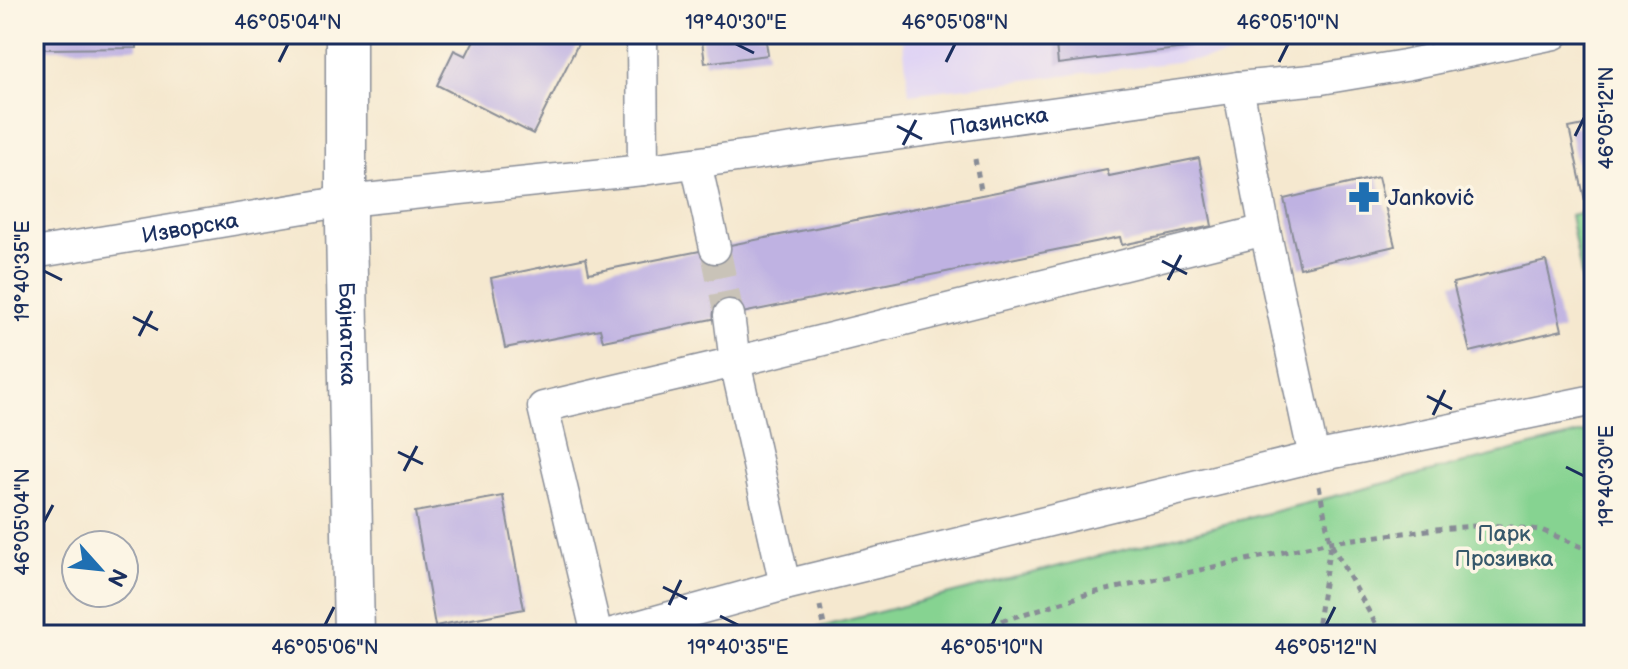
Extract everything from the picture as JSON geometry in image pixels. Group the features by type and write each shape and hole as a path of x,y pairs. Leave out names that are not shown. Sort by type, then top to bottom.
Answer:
{"main road":[{"name":"Бајнатска","path":"346,34 354,635"}],"street":[{"path":"642,34 643,170"},
{"name":"Пазинска","path":"346,201 643,170 1238,87 1335,77 1554,34"},
{"path":"1238,87 1314,457"},
{"path":"696,163 715,248"},
{"name":"Изворска","path":"34,253 346,201"},
{"path":"597,635 543,407 1265,230"},
{"path":"729,315 735,362 785,585"},
{"path":"606,635 785,585 1314,457 1594,400"}],"path":[{"path":"975,159 982,195"},
{"path":"1314,457 1330,542 1382,635"},
{"path":"956,635 1088,594 1330,542 1489,525 1541,530 1594,552"},
{"path":"1316,635 1330,542"}],"shaded area":[{"path":"902,34 1317,34 1318,45 909,94"}],"green space":[{"path":"1594,210 1594,293 1585,295 1570,215"},
{"name":"Парк Прозивка","path":"1594,430 1594,635 789,635"}],"building":[{"path":"42,34 137,34 137,48 42,49"},
{"path":"477,34 583,34 533,134 437,85 454,50 466,56"},
{"path":"701,34 765,34 768,55 705,63"},
{"path":"1055,34 1256,34 1256,39 1058,64"},
{"path":"1594,123 1594,200 1585,201 1569,128"},
{"path":"1199,158 1212,226 1122,245 1120,237 603,341 600,329 505,348 491,278 586,258 589,273 1107,170 1109,176"},
{"path":"1378,177 1395,246 1300,268 1284,199"},
{"path":"1546,261 1562,330 1470,352 1453,283"},
{"path":"503,496 524,609 435,626 415,512"}],"tunnel":[{"path":"715,248 729,315"}],"place":[{"name":"Janković","path":"1364,197"}]}
